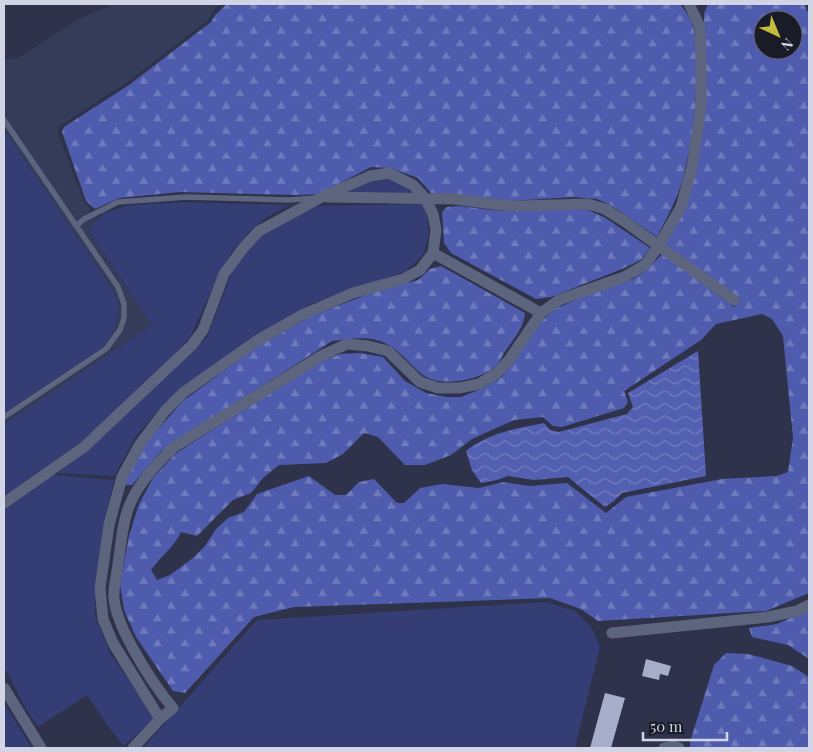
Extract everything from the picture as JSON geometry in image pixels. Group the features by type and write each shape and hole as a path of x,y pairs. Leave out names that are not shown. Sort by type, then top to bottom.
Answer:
{"street":[{"path":"133,748 173,708 163,696 136,653 120,621 114,598 122,540 130,504 143,482 174,447 321,356 347,344 388,351 420,382 438,388 459,388 479,384 497,373 509,360 541,312 559,300 624,276 645,265 681,207 692,167 701,106 700,27 691,4"},
{"path":"4,503 84,447 192,345 203,330 224,274 244,247 259,231 322,197 370,176 389,173 414,185 425,198 433,214 436,230 433,253 420,270 403,279 353,294 302,315 258,340 184,392 165,411 140,444 122,477 109,525 100,588 104,619 113,643 160,719"},
{"path":"322,197 455,199 500,205 588,204 604,209 659,245 734,300"},
{"path":"433,253 541,312"},
{"path":"612,633 768,618 809,605"},
{"path":"4,688 41,748"},
{"path":"664,748 673,746 679,748"}],"lane":[{"path":"4,120 118,286 124,304 124,318 120,330 106,349 4,417"},
{"path":"76,226 84,219 118,202 187,197 289,200 322,197"}],"shaded area":[{"path":"114,4 220,4 213,10 209,19 130,80 58,127 58,134 84,202 109,231 162,321 4,488 4,57 6,59 17,59 77,20"},
{"path":"4,130 113,290 118,309 113,331 101,349 4,413"},
{"path":"389,179 407,186 410,193 343,192 369,182"},
{"path":"182,202 290,205 267,217 249,232 233,251 216,280 190,338 137,392 81,442 4,496 4,425 152,325 89,230 103,213 130,205"},
{"path":"422,204 427,212 429,234 423,255 406,271 311,304 224,358 166,402 136,436 114,476 58,473 87,451 207,337 233,270 253,244 272,227 318,206"},
{"path":"53,475 114,480 95,583 95,616 110,653 155,718 124,746 87,695 38,727 24,706 4,668 4,509"},
{"path":"546,602 575,611 592,628 600,647 575,748 143,748 257,620"},
{"path":"4,703 32,748 4,748"}],"green space":[{"path":"227,4 680,4 687,13 694,30 697,66 693,124 687,161 681,186 672,208 657,237 612,206 597,199 574,197 510,201 431,193 418,178 390,168 371,167 319,194 180,192 119,198 95,209 86,201 62,132 64,127 129,85 211,22 216,14"},
{"path":"712,4 804,4 809,15 809,593 766,611 598,621 581,609 550,598 294,607 254,617 185,693 173,691 136,637 124,610 120,585 129,536 139,504 153,478 175,454 317,363 341,354 360,353 383,357 405,381 426,393 446,397 461,397 481,389 502,377 537,325 555,309 633,279 647,270 662,254 734,307 740,299 665,244 682,213 704,34 704,14 707,6","holes":["762,314 772,319 783,336 793,438 788,472 777,476 722,479 626,497 606,513 567,483 529,486 504,482 479,488 442,484 420,488 404,503 397,503 374,479 359,482 346,495 335,495 309,476 257,494 244,512 228,518 216,529 205,546 193,558 170,575 157,580 151,570 181,532 197,536 233,500 251,493 264,477 279,465 326,463 343,454 364,433 378,437 405,465 425,465 451,455 472,439 514,420 543,417 553,426 562,427 624,408 628,402 624,391 701,340 716,324"]},
{"path":"459,206 500,211 585,209 604,217 650,248 641,260 622,269 551,297 536,299 451,253 444,243 442,212 447,207"},
{"path":"441,266 525,313 517,334 497,365 489,371 460,381 439,381 423,375 396,350 385,343 359,338 332,341 161,451 132,485 126,485 126,475 145,444 183,401 258,346 310,317 373,292 418,280 430,269"},
{"path":"809,610 809,659 788,645 752,637 749,628 777,624"},
{"path":"726,653 748,654 792,666 809,677 809,748 690,748 690,742 714,665"}],"water":[{"path":"698,351 706,476 622,493 605,507 568,477 534,480 508,476 481,483 472,470 466,451 493,436 513,429 544,423 550,430 559,432 627,414 633,407 628,393"}],"building":[{"path":"646,659 671,666 668,676 660,674 659,680 642,676"},
{"path":"605,693 625,698 611,748 590,748"}]}
